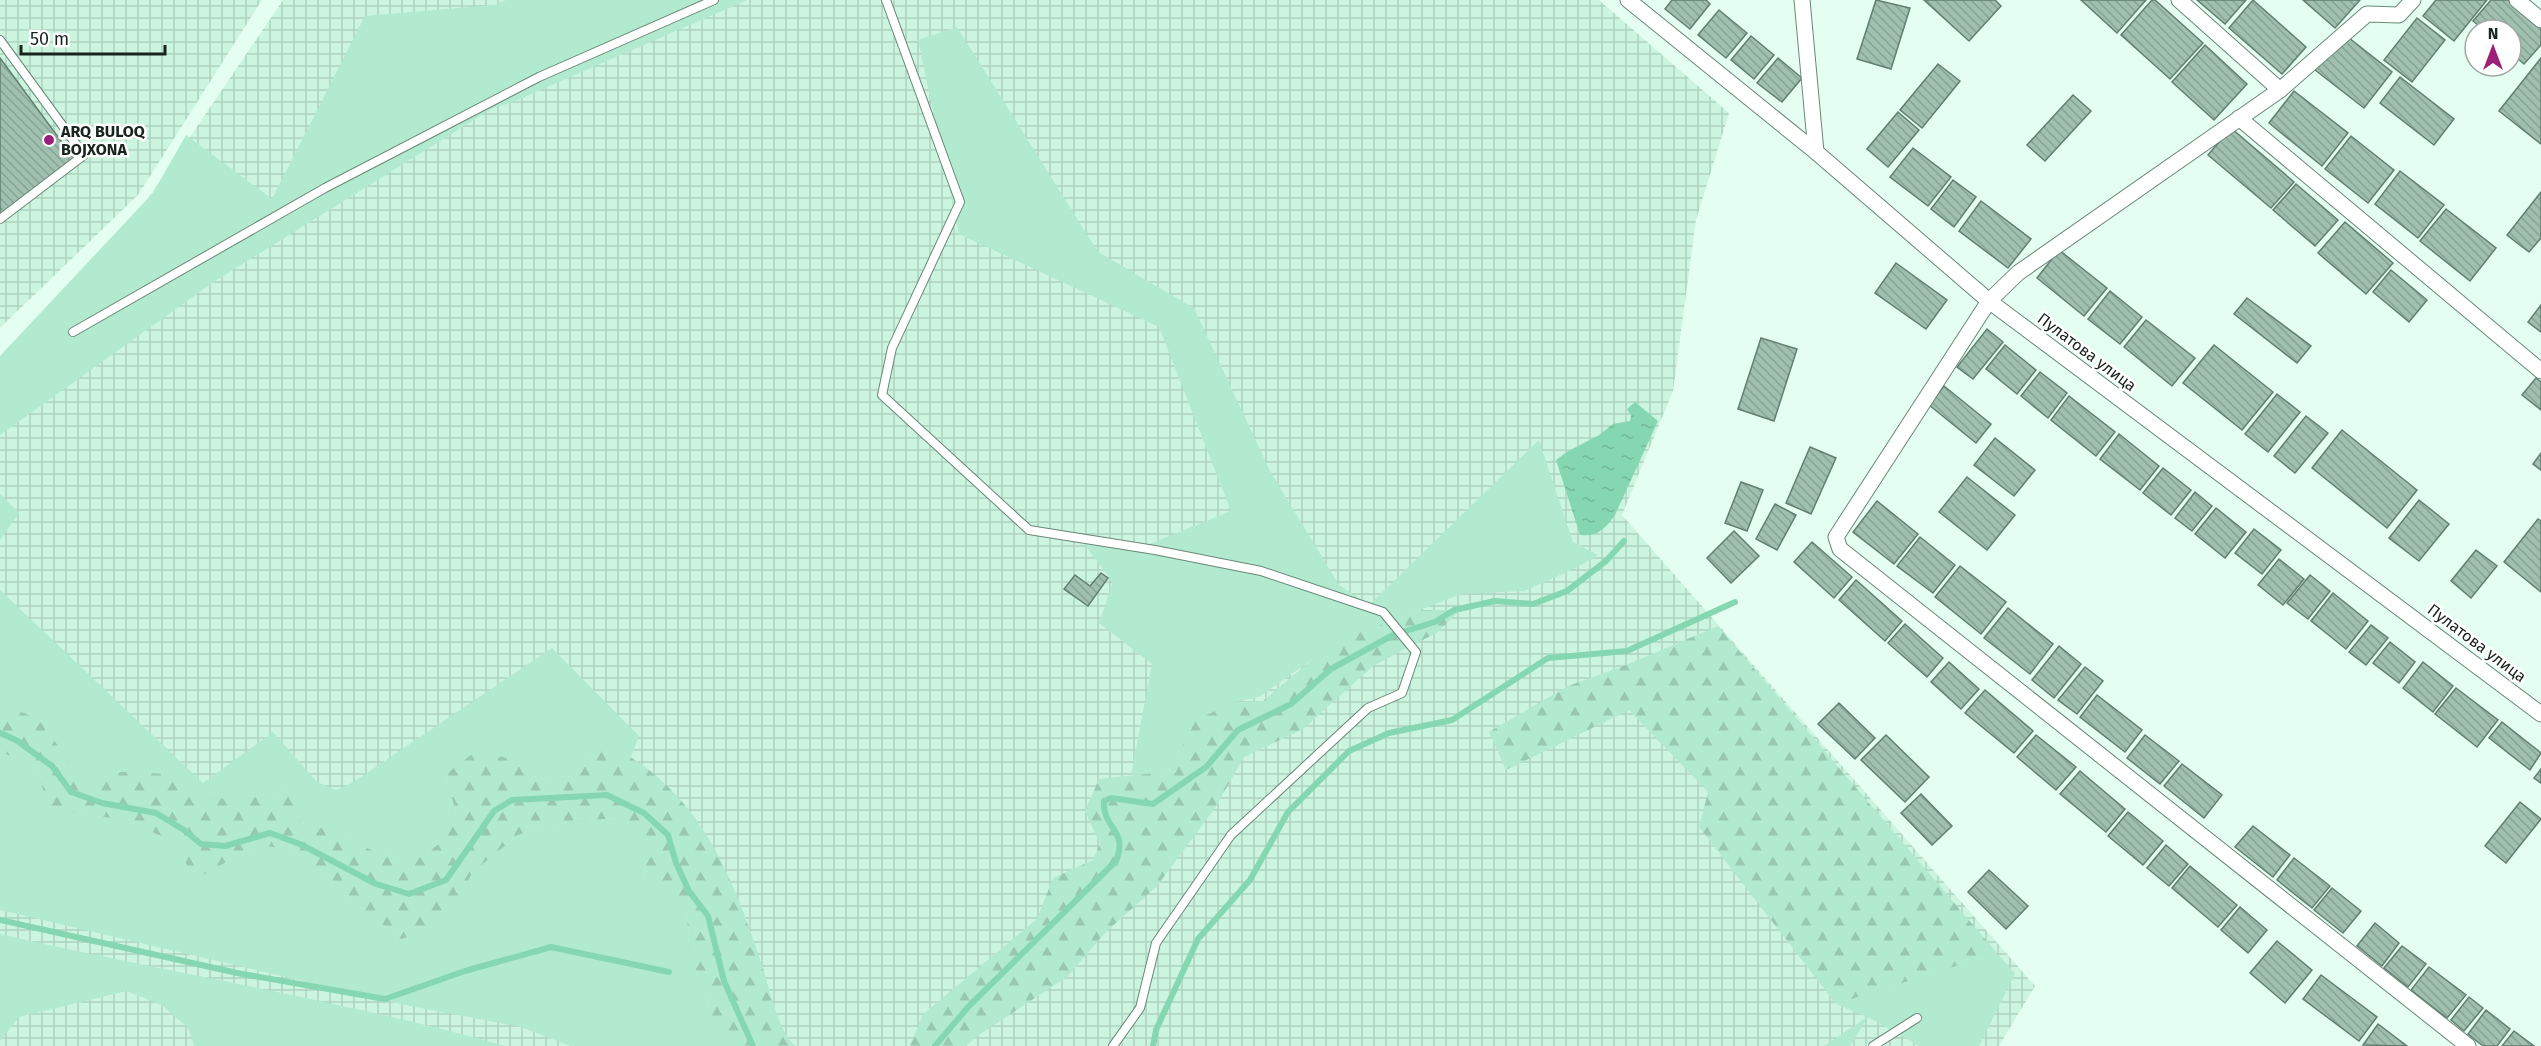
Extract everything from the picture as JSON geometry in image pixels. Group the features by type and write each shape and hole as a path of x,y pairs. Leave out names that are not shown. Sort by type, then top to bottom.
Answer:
{"street":[{"name":"Пулатова улица","path":"1628,0 1816,152 1989,301 2541,714"},
{"path":"1802,0 1816,152"},
{"path":"2179,0 2280,90"},
{"path":"2413,0 2398,15 2367,14 2280,90 2018,273 1989,301 1836,537 1840,549 2468,1046"},
{"path":"2517,0 2541,20"},
{"path":"2239,118 2541,371"}],"lane":[{"path":"73,332 325,188 539,77 714,0"},
{"path":"886,0 960,202 892,348 882,395 1029,530 1155,550 1261,571 1383,612 1416,652 1401,693 1368,708 1231,834 1156,943 1140,1008 1113,1046"},
{"path":"0,40 84,155 0,219"},
{"path":"1873,1046 1917,1018"}],"shaded area":[{"name":"ARQ BULOQ BOJXONA","path":"0,0 262,0 138,195 0,328"},
{"path":"283,0 1599,0 1729,113 1696,220 1673,391 1622,515 2035,986 1999,1046 0,1046 0,373 149,197"}],"green space":[{"path":"506,0 747,0 513,102 493,108 212,283 0,435 0,356 153,193 186,135 272,199 365,16 494,5"},
{"path":"957,27 1098,252 1194,308 1270,471 1339,585 1369,605 1539,440 1573,542 1598,555 1576,568 1524,591 1461,594 1337,642 1259,697 1234,702 1196,720 1175,760 1165,772 1131,775 1152,664 1099,623 1113,582 1084,544 1135,550 1231,511 1159,327 959,234 918,40"},
{"path":"0,494 19,513 0,540"},
{"path":"0,590 203,783 273,732 317,782 336,790 352,783 552,648 639,736 631,757 594,743 577,772 546,781 520,760 446,774 456,814 439,844 419,858 382,855 329,830 301,823 288,790 240,799 194,798 171,774 95,787 75,768 38,719 0,709"},
{"path":"1420,610 1460,610 1438,632 1373,666 1303,729 1244,757 1215,808 1157,886 1105,933 1067,977 980,1034 966,1046 910,1046 923,1014 1037,919 1053,878 1093,860 1100,844 1085,811 1099,779 1165,772 1175,760 1196,720 1234,702 1263,701 1332,643"},
{"path":"1718,626 1997,953 1836,1004 1699,827 1708,792 1629,710 1506,770 1489,732 1568,686 1626,665"},
{"path":"7,706 38,719 75,768 95,787 120,772 171,774 195,798 240,799 288,790 301,823 329,830 382,855 419,858 439,844 456,814 446,774 475,752 520,760 546,781 577,772 594,743 623,753 658,778 681,800 700,825 716,852 743,910 784,1031 795,1046 722,1046 690,953 686,908 646,884 641,862 645,843 638,828 613,818 542,826 518,835 472,873 444,929 400,939 295,851 268,846 228,861 198,878 188,869 181,845 125,820 47,809 39,770 0,751 0,707"},
{"path":"0,751 39,770 48,809 125,820 181,845 188,868 198,877 228,861 268,846 295,851 400,939 444,928 472,873 518,835 542,826 614,818 641,826 645,843 641,862 646,884 686,908 690,953 722,1046 570,1046 521,1027 405,1005 0,910"},
{"path":"0,934 317,1000 505,1046 194,1046 188,1028 162,1005 126,991 19,1017 0,1041"},
{"path":"1997,953 2015,974 1979,1046 1919,1046 1868,1017 1850,1046 1824,1046 1867,1017 1836,1004"}],"water":[{"path":"1635,402 1658,421 1615,515 1600,531 1591,535 1580,535 1556,460 1599,435 1613,424 1630,421 1631,416 1627,409"}],"building":[{"path":"1672,0 1706,0 1710,4 1690,29 1665,9"},
{"path":"1876,0 1910,8 1891,69 1857,59"},
{"path":"1924,0 1995,0 2001,6 1969,41"},
{"path":"2081,0 2146,0 2117,33"},
{"path":"2152,0 2155,0 2203,43 2170,79 2121,35"},
{"path":"2197,0 2246,0 2225,24"},
{"path":"2253,0 2306,47 2282,74 2229,28"},
{"path":"2303,0 2360,0 2335,28"},
{"path":"2436,0 2487,0 2473,18 2463,18 2463,30 2454,41 2423,16"},
{"path":"2491,0 2508,0 2541,28 2541,45 2524,64 2523,18 2476,18"},
{"path":"1719,10 1747,33 1726,58 1698,35"},
{"path":"2417,18 2445,40 2412,82 2384,60"},
{"path":"2344,34 2392,72 2364,108 2315,70"},
{"path":"1751,36 1774,55 1754,79 1731,60"},
{"path":"2205,45 2247,84 2214,120 2172,82"},
{"path":"0,58 75,160 0,215"},
{"path":"1778,58 1802,78 1782,102 1757,83"},
{"path":"2541,58 2541,144 2499,111"},
{"path":"1938,64 1960,81 1922,128 1900,110"},
{"path":"2400,77 2454,119 2434,145 2380,103"},
{"path":"2294,91 2348,133 2322,166 2269,123"},
{"path":"2073,95 2091,111 2045,161 2027,145"},
{"path":"1898,112 1919,130 1888,167 1867,149"},
{"path":"2231,128 2294,182 2271,208 2208,155"},
{"path":"2351,136 2394,170 2368,203 2325,169"},
{"path":"1913,148 1951,177 1928,206 1890,177"},
{"path":"2400,171 2444,205 2418,238 2375,204"},
{"path":"1953,180 1976,197 1954,227 1931,209"},
{"path":"2296,184 2338,220 2315,246 2273,210"},
{"path":"2541,192 2541,238 2529,252 2507,235"},
{"path":"1981,201 2031,239 2008,268 1959,231"},
{"path":"2446,209 2496,248 2470,281 2420,241"},
{"path":"2345,222 2393,263 2366,294 2318,253"},
{"path":"2059,250 2107,288 2084,316 2037,278"},
{"path":"1896,263 1947,300 1926,329 1875,293"},
{"path":"2391,270 2427,300 2409,322 2373,292"},
{"path":"2110,291 2142,317 2120,344 2088,319"},
{"path":"2247,298 2311,346 2297,363 2234,314"},
{"path":"2541,305 2541,332 2528,322"},
{"path":"2146,320 2195,358 2172,386 2124,347"},
{"path":"1987,329 2003,342 1973,379 1957,367"},
{"path":"1761,338 1797,349 1774,421 1738,409"},
{"path":"2005,345 2036,370 2017,394 1986,369"},
{"path":"2214,345 2273,392 2242,430 2183,383"},
{"path":"2040,372 2067,393 2048,418 2021,396"},
{"path":"2536,378 2541,382 2541,410 2522,395"},
{"path":"1944,386 1991,424 1976,443 1929,405"},
{"path":"2277,394 2300,412 2268,452 2245,434"},
{"path":"2069,396 2115,432 2096,456 2051,420"},
{"path":"2306,416 2328,433 2295,473 2274,456"},
{"path":"2342,430 2417,490 2387,528 2312,468"},
{"path":"2119,434 2159,466 2140,490 2100,459"},
{"path":"1995,438 2035,470 2014,496 1974,465"},
{"path":"1810,447 1836,458 1811,514 1786,503"},
{"path":"2541,453 2541,470 2533,464"},
{"path":"2163,468 2191,490 2171,515 2143,493"},
{"path":"1967,477 2015,515 1987,550 1939,512"},
{"path":"1741,482 1763,490 1747,531 1725,523"},
{"path":"2195,492 2212,506 2192,531 2175,518"},
{"path":"2419,500 2449,524 2419,561 2389,538"},
{"path":"1877,501 1918,534 1894,564 1853,532"},
{"path":"1775,504 1796,515 1777,550 1756,539"},
{"path":"2216,508 2246,532 2225,558 2195,534"},
{"path":"2538,519 2541,521 2541,592 2504,562"},
{"path":"2254,529 2281,550 2262,574 2235,553"},
{"path":"1734,531 1759,556 1731,583 1707,558"},
{"path":"1920,537 1955,565 1933,593 1897,566"},
{"path":"1812,542 1852,577 1834,598 1794,562"},
{"path":"2476,550 2497,566 2471,598 2451,581"},
{"path":"2279,559 2304,579 2283,605 2258,585"},
{"path":"1960,566 2006,602 1981,634 1935,597"},
{"path":"1101,573 1108,578 1088,606 1064,589 1075,575 1090,586"},
{"path":"2310,575 2330,591 2308,619 2287,603"},
{"path":"1856,580 1902,621 1885,641 1839,600"},
{"path":"2333,593 2368,621 2346,649 2311,621"},
{"path":"2008,608 2053,644 2030,674 1984,638"},
{"path":"1905,624 1943,658 1927,677 1888,643"},
{"path":"2371,625 2388,638 2366,665 2349,652"},
{"path":"2390,642 2415,662 2399,683 2373,663"},
{"path":"2059,646 2081,664 2054,698 2032,680"},
{"path":"1949,662 1979,689 1961,709 1931,682"},
{"path":"2423,662 2453,686 2433,712 2403,688"},
{"path":"2085,667 2103,681 2077,714 2058,700"},
{"path":"2456,688 2498,720 2477,747 2435,714"},
{"path":"1985,690 2033,731 2014,753 1965,713"},
{"path":"2097,695 2142,730 2125,752 2080,717"},
{"path":"1839,703 1875,738 1855,759 1818,724"},
{"path":"2502,722 2541,753 2530,770 2489,738"},
{"path":"1886,735 1929,777 1905,802 1861,760"},
{"path":"2036,735 2076,767 2056,790 2017,757"},
{"path":"2145,735 2179,761 2160,784 2127,758"},
{"path":"2182,764 2222,795 2204,818 2164,786"},
{"path":"2541,769 2541,783 2534,778"},
{"path":"2080,771 2125,809 2106,832 2060,794"},
{"path":"1921,794 1952,826 1932,845 1901,813"},
{"path":"2520,802 2541,819 2506,863 2485,846"},
{"path":"2128,812 2163,841 2143,865 2108,836"},
{"path":"2253,826 2290,855 2273,877 2235,847"},
{"path":"2166,845 2188,864 2169,886 2147,868"},
{"path":"2294,858 2330,886 2312,908 2277,880"},
{"path":"2190,866 2237,905 2218,927 2172,888"},
{"path":"1989,870 2028,906 2006,929 1968,892"},
{"path":"2332,888 2361,911 2343,933 2314,910"},
{"path":"2240,907 2267,930 2248,953 2221,930"},
{"path":"2375,923 2399,943 2382,966 2357,946"},
{"path":"2277,941 2312,970 2285,1003 2250,973"},
{"path":"2402,946 2426,964 2408,987 2384,968"},
{"path":"2429,967 2466,995 2447,1018 2411,990"},
{"path":"2321,975 2377,1017 2359,1041 2303,999"},
{"path":"2469,997 2483,1008 2464,1031 2451,1020"},
{"path":"2486,1010 2510,1029 2497,1046 2483,1046 2468,1034"},
{"path":"2378,1024 2407,1046 2363,1045"},
{"path":"2514,1031 2534,1046 2502,1046"}],"waterway":[{"path":"935,1046 969,1006 1116,861 1119,842 1104,810 1104,801 1111,798 1153,804 1206,767 1238,730 1291,704 1331,669 1393,635 1435,622 1454,610 1495,601 1533,604 1567,591 1606,561 1624,541"},
{"path":"1153,1046 1156,1030 1198,939 1250,880 1288,812 1349,751 1389,733 1452,720 1548,658 1627,651 1735,602"},
{"path":"0,733 16,740 52,766 71,792 102,803 156,813 184,830 201,844 225,846 270,833 300,844 376,884 409,894 446,880 494,811 512,800 607,795 644,813 668,835 676,863 689,891 708,916 724,981 753,1046"},
{"path":"0,920 237,973 385,999 465,971 551,947 669,972"}],"place":[{"name":"ARQ BULOQ BOJXONA","path":"49,140"}]}
